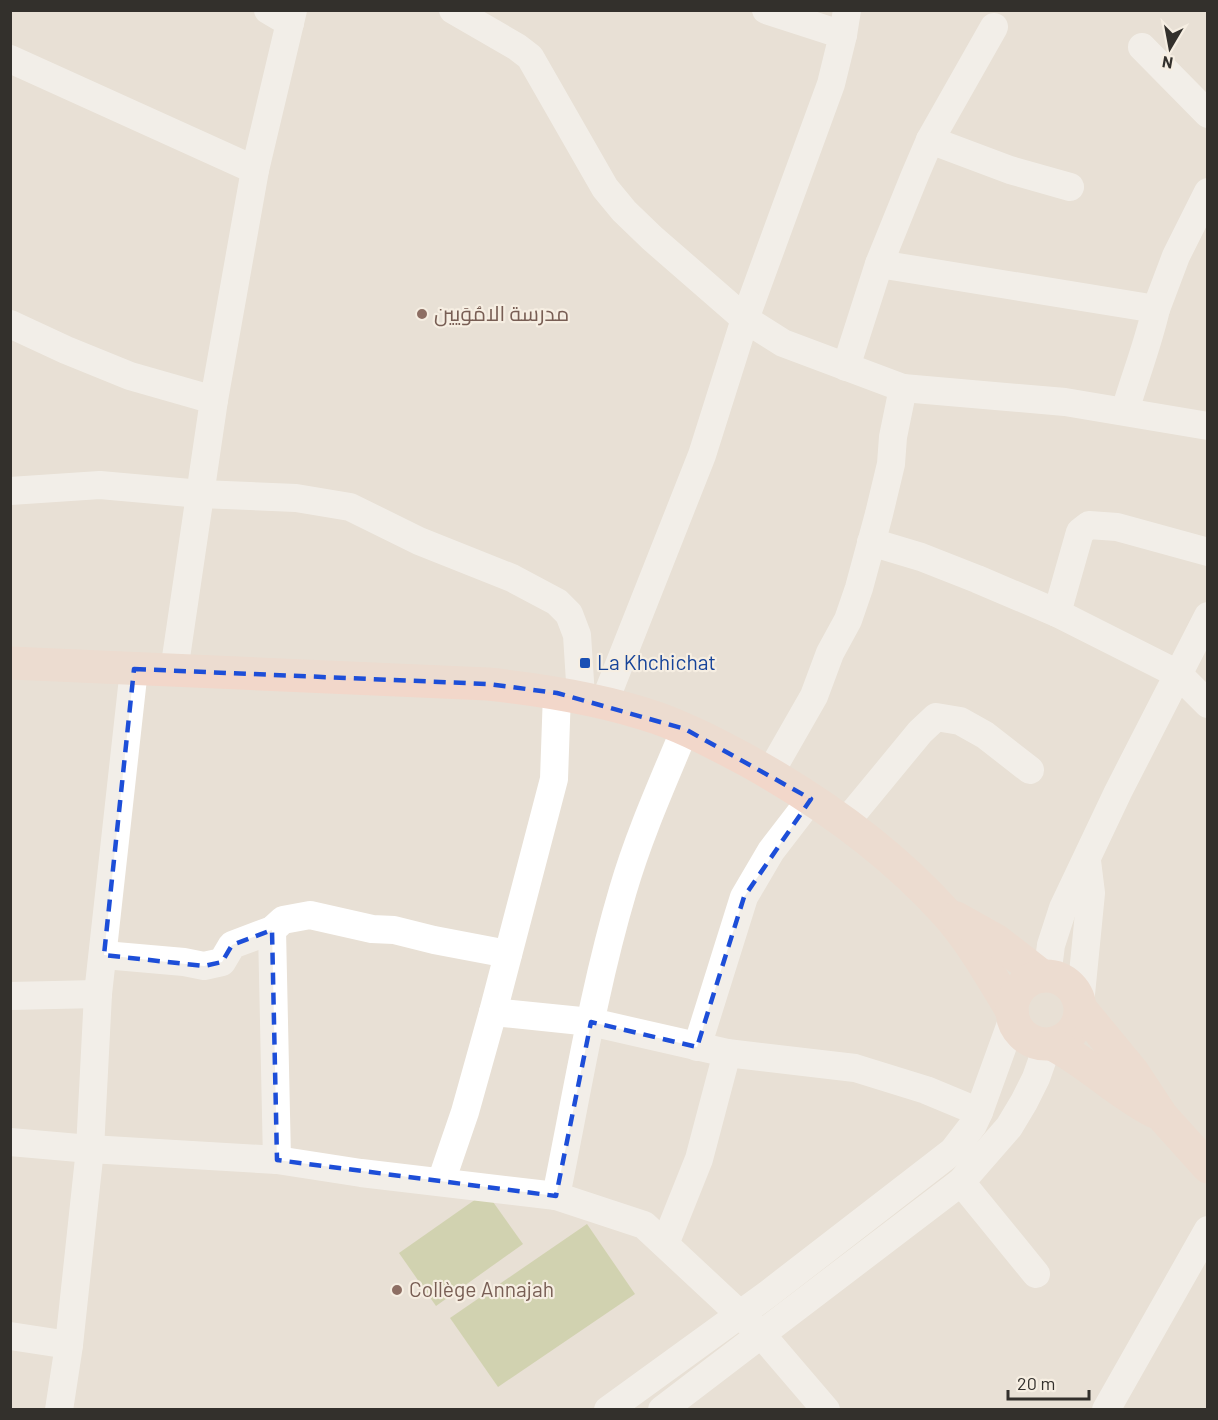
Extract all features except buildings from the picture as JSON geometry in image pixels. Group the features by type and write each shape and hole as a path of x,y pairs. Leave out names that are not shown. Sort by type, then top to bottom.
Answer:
{"street":[{"path":"453,10 530,57 605,188 624,211 745,320 783,343 903,388 1065,402 1208,426"},
{"path":"441,1182 465,1112 494,1012 554,779 580,698 702,455 745,320 831,84 845,23 766,10"},
{"path":"174,671 214,399 283,15"},
{"path":"846,367 879,264 930,140 994,27"},
{"path":"1142,47 1208,114"},
{"path":"10,59 255,170"},
{"path":"930,140 1010,170 1070,187"},
{"path":"1125,411 1148,342 1156,309 1176,256 1208,192"},
{"path":"879,264 1156,309"},
{"path":"10,324 130,376 214,399"},
{"path":"770,773 814,696 830,653 848,620 859,588 891,464 893,436 903,388"},
{"path":"10,491 100,485 201,494 296,498 350,507 419,541 536,589 557,602 569,614 577,635 580,698"},
{"path":"1057,613 1080,532 1089,525 1118,527 1208,552"},
{"path":"871,542 955,570 1057,613 1197,690"},
{"path":"1045,976 1058,920 1101,828 1197,690 1208,616"},
{"path":"10,663 488,684 580,698 658,719 684,729 770,773 811,799 906,873 946,913 981,960 1012,1015 1017,1029 1026,1038 1036,1043 1050,1044 1077,1058 1130,1099 1162,1116"},
{"path":"59,1410 69,1345 90,1149 98,994 134,669"},
{"path":"844,823 914,739 936,717 960,721 985,735 1030,770"},
{"path":"556,1196 602,965 623,888 684,729"},
{"path":"697,1047 744,897 771,851 811,799"},
{"path":"662,1410 961,1182 1009,1127 1036,1078 1050,1044 1069,1036 1080,1018 1091,893 1087,861"},
{"path":"946,913 981,931 1045,976 1059,978 1068,984 1076,993 1080,1006 1133,1072 1162,1116 1208,1167"},
{"path":"104,955 204,966 222,962 232,945 272,930 283,920 310,915 508,954"},
{"path":"272,930 277,1160"},
{"path":"608,1410 777,1287 953,1151 973,1125 979,1112 1012,1015 1013,1001 1017,992 1024,984 1045,976"},
{"path":"10,996 98,994"},
{"path":"494,1012 591,1022 727,1053 855,1068 926,1090 979,1112"},
{"path":"665,1244 699,1159 727,1053"},
{"path":"10,1142 277,1160 361,1173 556,1196 644,1225 761,1335 826,1410"},
{"path":"961,1182 1036,1274"},
{"path":"1106,1410 1208,1230"},
{"path":"10,1336 69,1345"}],"highlighted area":[{"path":"134,669 488,684 557,693 685,729 811,799 744,897 697,1047 591,1022 556,1196 277,1160 272,930 232,945 222,962 204,966 104,955"}],"green space":[{"path":"486,1192 523,1244 436,1306 399,1253"},
{"path":"587,1224 635,1294 498,1387 450,1318"}],"place":[{"name":"مدرسة الامُوَيين","path":"422,314"},
{"name":"La Khchichat","path":"585,663"},
{"name":"Collège Annajah","path":"397,1290"}]}
